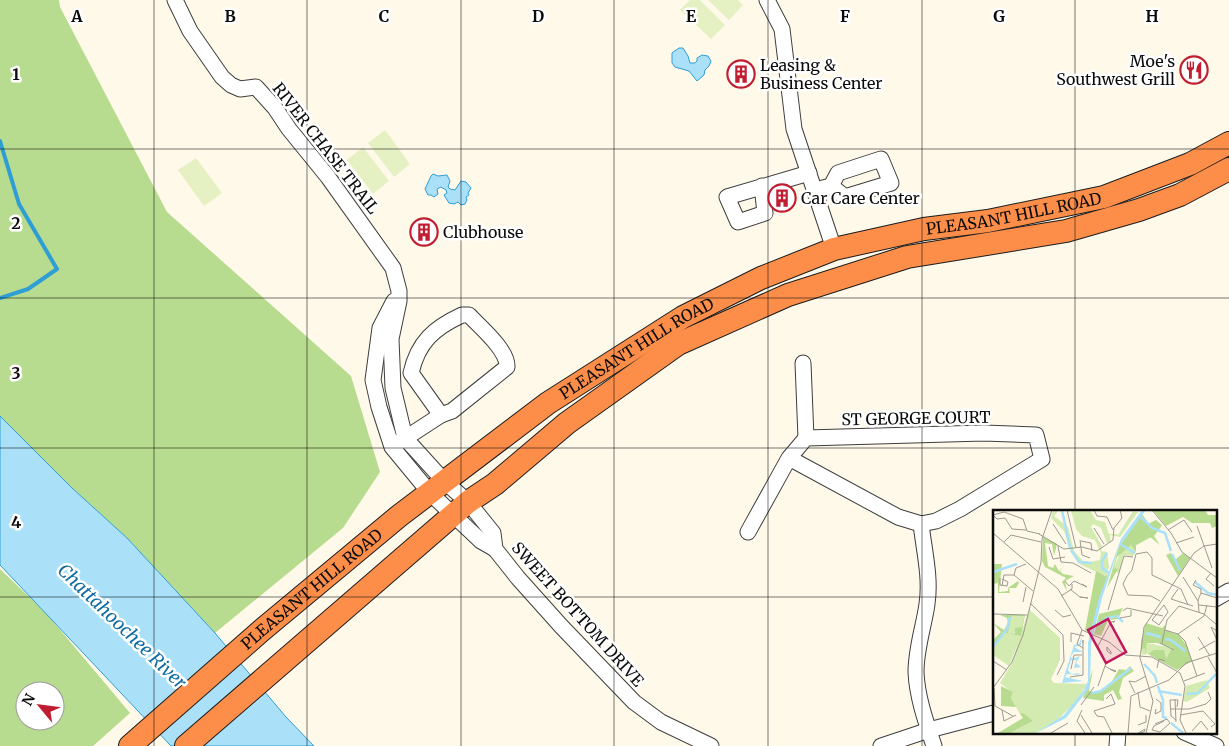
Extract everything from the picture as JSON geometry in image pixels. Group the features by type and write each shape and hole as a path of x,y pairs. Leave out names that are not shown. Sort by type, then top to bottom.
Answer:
{"highway":[{"name":"PLEASANT HILL ROAD","path":"135,743 262,630 399,516 548,403 683,317 761,278 834,249 924,229 988,221 1104,197 1190,164 1229,143"},
{"name":"PLEASANT HILL ROAD","path":"186,746 461,508 495,484 567,423 678,344 797,292 908,258 1066,231 1139,210 1180,195 1229,169"},
{"path":"678,344 692,323 805,272 834,249"}],"street":[{"name":"RIVER CHASE TRAIL","path":"175,0 190,31 222,77 231,85 240,89 256,87 275,108 289,129 328,177 393,268 399,291 392,339 393,388 405,438 437,487"},
{"path":"768,0 782,29 794,129 834,249"},
{"path":"762,186 765,213 738,222 727,197 762,186 809,173"},
{"path":"815,190 831,186"},
{"path":"399,291 380,328 373,380 379,407 392,447 461,508"},
{"path":"392,447 441,415 452,411 507,368 507,363 500,349 469,315 455,318 426,339 417,351 414,360 411,373 441,415"},
{"path":"748,532 789,458 806,438 803,363"},
{"name":"ST GEORGE COURT","path":"806,438 984,434 1036,435 1042,460 960,509 936,521 921,524"},
{"path":"789,458 898,516 921,524 927,571 928,602 918,648 916,670 917,686 934,746"},
{"name":"SWEET BOTTOM DRIVE","path":"461,508 481,541 495,549 561,626 634,702 661,722 711,746"},
{"path":"1216,598 1229,591"},
{"path":"881,746 929,730 993,713"},
{"path":"1189,734 1216,746"}],"green space":[{"path":"0,0 59,0 60,7 167,212 351,376 380,472 343,528 215,633 127,538 72,488 0,416"},
{"path":"690,0 700,0 725,25 711,39 680,10"},
{"path":"708,0 738,0 743,5 729,20"},
{"path":"385,130 410,164 394,177 368,143"},
{"path":"363,147 389,181 373,194 347,160"},
{"path":"196,158 222,193 204,206 178,170"},
{"path":"0,569 46,613 130,713 93,746 0,746"}],"water":[{"path":"679,48 683,48 690,63 695,63 697,58 702,55 708,56 711,61 704,75 697,81 689,71 675,67 672,63 672,53"},
{"path":"433,174 438,176 447,175 450,181 448,187 450,189 455,190 461,181 466,182 471,188 468,193 469,195 466,197 465,204 461,205 458,202 454,204 449,203 444,195 447,193 446,190 441,187 437,189 438,194 434,197 428,195 425,189"},
{"name":"Chattahoochee River","path":"0,416 72,488 127,538 215,633 286,717 314,746 171,746 0,565"}],"waterway":[{"path":"0,141 19,204 57,269 28,289 0,298"}],"place":[{"name":"Moe's Southwest Grill","path":"1194,70"},
{"name":"Leasing & Business Center","path":"741,74"},
{"name":"Car Care Center","path":"782,198"},
{"name":"Clubhouse","path":"424,232"}]}
